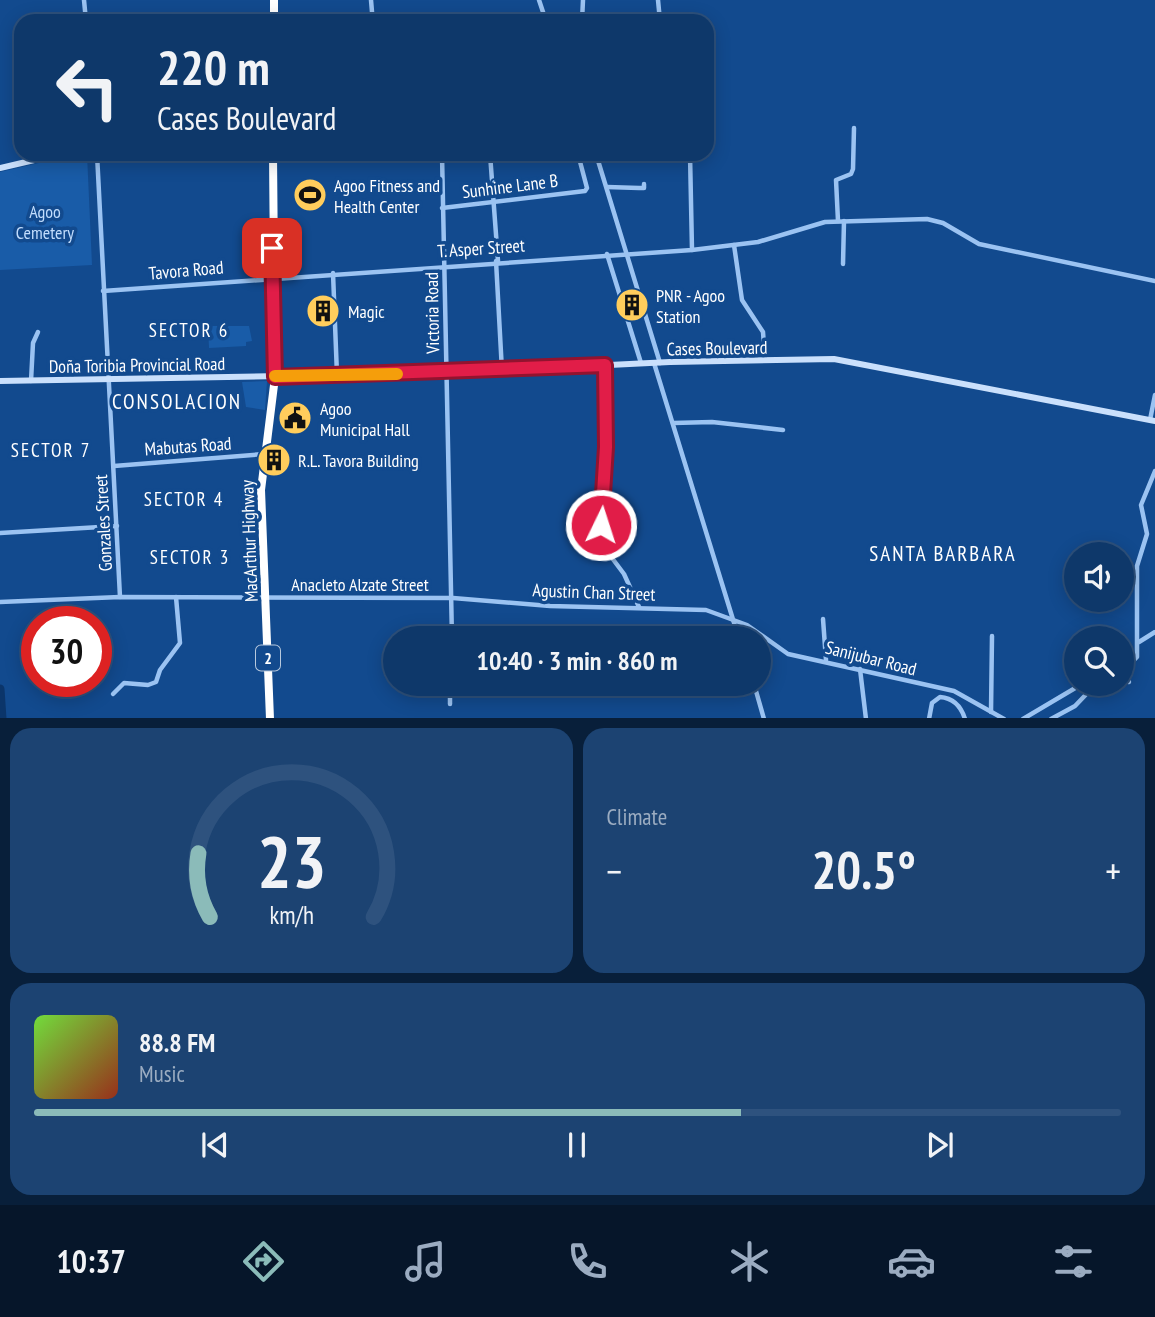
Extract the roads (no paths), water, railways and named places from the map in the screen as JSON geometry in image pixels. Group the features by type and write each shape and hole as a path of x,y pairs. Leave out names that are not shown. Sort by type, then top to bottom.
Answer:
{"highway":[{"name":"MacArthur Highway","path":"270,718 261,490 275,377 273,161"}],"street":[{"path":"371,0 372,12"},
{"path":"843,264 836,180 851,174 853,169 854,128"},
{"path":"0,168 30,161"},
{"name":"Gonzales Street","path":"97,161 120,597"},
{"name":"Victoria Road","path":"442,161 452,626"},
{"path":"491,161 502,371"},
{"name":"Sunhine Lane B","path":"442,208 585,191 587,188 580,161"},
{"path":"598,161 628,253 672,423 735,626"},
{"path":"690,161 692,250"},
{"path":"607,187 644,188 645,184"},
{"name":"T. Asper Street","path":"273,277 692,250 734,246 841,221 932,220 979,244 1155,281"},
{"path":"734,246 742,299 763,332 765,360"},
{"path":"607,254 641,364"},
{"path":"333,273 337,376"},
{"name":"Tavora Road","path":"103,291 273,277"},
{"path":"31,380 33,342 38,332"},
{"name":"Cases Boulevard","path":"275,377 765,360 855,362 1153,420"},
{"path":"605,365 606,447 601,525 609,554 624,574 639,607"},
{"name":"Doña Toribia Provincial Road","path":"0,381 275,377"},
{"path":"1153,420 1155,395"},
{"path":"672,423 712,422 783,430"},
{"name":"Mabutas Road","path":"114,466 264,454"},
{"path":"1134,661 1138,642 1137,566 1147,534 1141,505 1155,471"},
{"path":"0,533 117,526"},
{"name":"Anacleto Alzate Street","path":"0,602 120,597 453,598"},
{"path":"113,694 124,683 148,685 156,682 160,670 180,643 176,597"},
{"name":"Agustin Chan Street","path":"453,598 550,606 706,610 733,620"},
{"path":"823,619 826,660"},
{"name":"Sanijubar Road","path":"733,620 747,625 788,653 954,691 1002,718"},
{"path":"1138,642 1155,632"},
{"path":"991,712 992,636"},
{"path":"860,669 866,718"},
{"path":"450,696 450,704"},
{"path":"757,696 764,718"},
{"path":"1025,718 1066,696"},
{"path":"1053,718 1075,706 1085,696"},
{"path":"929,718 932,703 940,697 949,698 960,706 965,718"}],"waterway":[{"path":"0,689 2,718"}],"place":[{"name":"Agoo Fitness and Health Center","path":"310,195"},
{"name":"PNR - Agoo Station","path":"632,305"},
{"name":"Magic","path":"323,311"},
{"name":"Agoo Municipal Hall","path":"295,418"},
{"name":"R.L. Tavora Building","path":"274,460"}],"district":[{"name":"SECTOR 6","path":"189,330"},
{"name":"CONSOLACION","path":"177,401"},
{"name":"SECTOR 7","path":"51,450"},
{"name":"SECTOR 4","path":"184,499"},
{"name":"SANTA BARBARA","path":"943,553"},
{"name":"SECTOR 3","path":"190,557"}],"park label":[{"name":"Agoo Cemetery","path":"45,221"}]}
